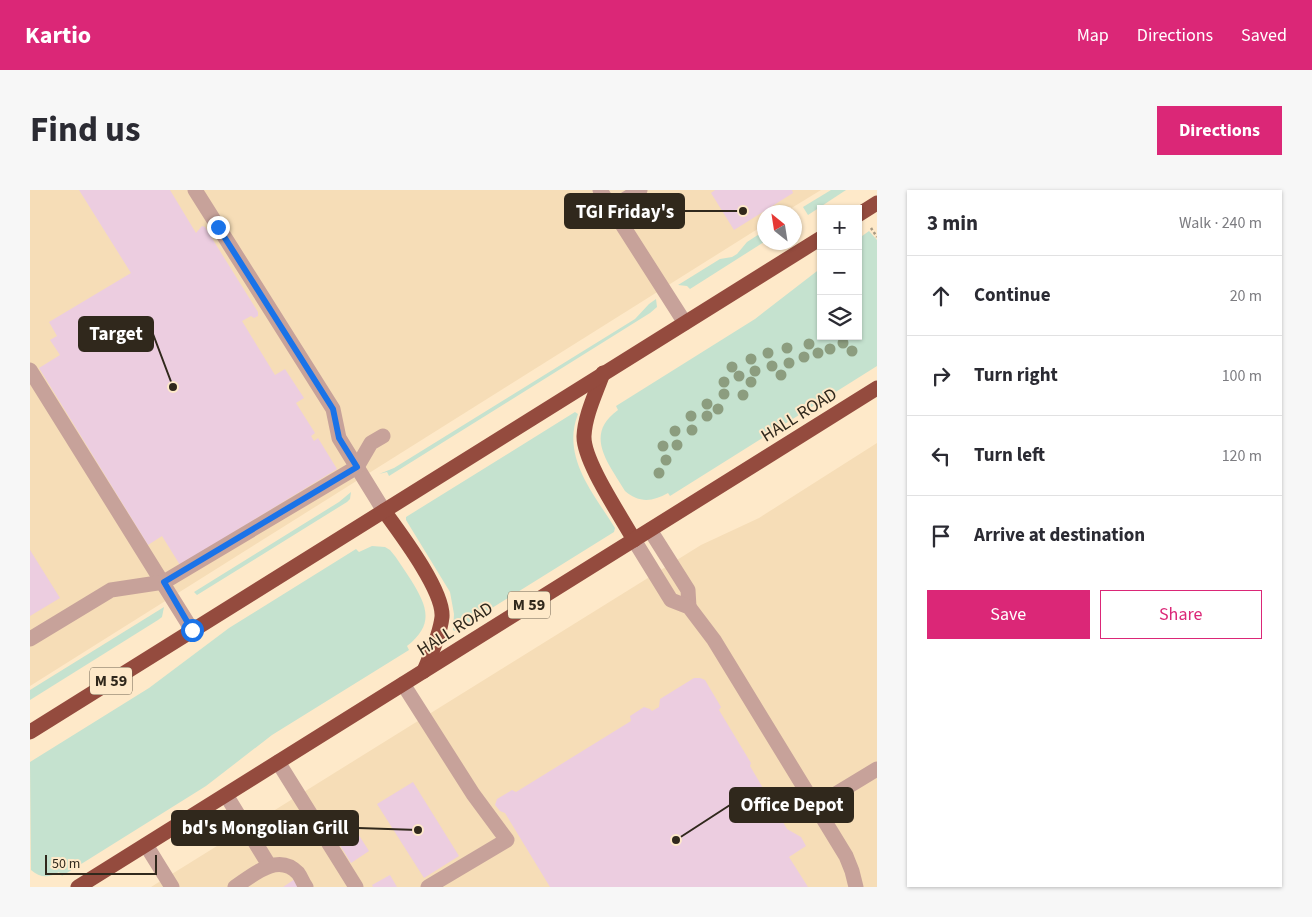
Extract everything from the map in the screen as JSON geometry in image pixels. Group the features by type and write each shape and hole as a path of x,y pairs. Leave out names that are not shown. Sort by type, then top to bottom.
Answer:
{"highway":[{"path":"862,213 877,204"},
{"name":"M 59","path":"30,732 817,240"},
{"path":"603,373 586,425 584,445 592,466 634,540"},
{"name":"HALL ROAD","path":"78,887 877,388"},
{"path":"384,510 434,587 442,606 440,627 424,671"}],"lane":[{"path":"600,190 685,323"},
{"path":"611,208 640,190"},
{"path":"200,192 333,409 339,438 364,481 384,510"},
{"path":"30,370 164,582 192,630"},
{"path":"30,639 111,590 164,582 357,467 371,443 383,436"},
{"path":"650,530 688,590 689,607"},
{"path":"634,540 671,600 689,607 714,640 846,856 856,887"},
{"path":"403,684 472,794 507,840 428,887"},
{"path":"278,762 356,887"},
{"path":"816,806 877,769"},
{"path":"226,795 269,865"},
{"path":"146,845 172,887"},
{"path":"235,887 269,865 283,864 297,873 306,887"}],"path":[{"path":"871,228 877,237"}],"shaded area":[{"path":"30,190 821,190 796,205 757,205 757,229 30,686"},
{"path":"877,443 877,887 151,887 701,545 759,518"}],"green space":[{"path":"831,190 846,190 823,205 817,205 817,209 808,215 803,207"},
{"path":"869,231 877,240 877,366 670,496 668,493 646,500 635,498 625,491 602,450 602,429 618,410 616,406 755,319 817,271 817,340 862,340 862,236"},
{"path":"757,236 757,246 690,289 687,286 678,285 720,259 737,254 747,242"},
{"path":"656,299 657,307 650,313 389,476 387,472 379,474 394,468 635,319"},
{"path":"575,412 578,414 574,430 577,460 582,474 615,528 614,532 455,631 453,630 454,614 450,592 406,520 406,517"},
{"path":"351,492 350,499 347,502 197,595 194,592 339,502"},
{"path":"372,546 385,547 390,550 421,598 426,614 425,622 416,638 407,646 409,650 272,735 206,786 62,876 59,872 48,876 41,876 31,870 30,762 149,688 229,628 356,549 359,552"},
{"path":"164,607 162,617 158,620 30,700 30,690"}],"building":[{"path":"79,190 170,190 196,233 202,226 205,227 258,312 258,316 254,318 251,316 242,321 275,375 285,369 304,398 296,403 315,433 311,436 314,441 318,438 337,469 180,565 162,536 148,545 39,368 60,355 50,340 57,336 49,322 131,273"},
{"path":"715,190 792,190 793,193 774,205 757,205 757,216 734,230 711,193"},
{"path":"30,550 60,598 30,616"},
{"path":"694,678 705,680 721,707 719,710 787,829 801,837 806,846 789,857 808,887 550,887 505,813 500,811 495,805 497,799 512,790 516,792 631,721 630,716 644,707 652,711 659,707 660,699"},
{"path":"413,782 459,856 424,878 377,804"},
{"path":"353,826 369,851 351,863 338,842 333,840 334,831 344,833"},
{"path":"390,875 397,887 373,887 372,885"},
{"path":"295,879 300,887 283,887"}],"place":[{"name":"TGI Friday's","path":"743,211"},
{"name":"Target","path":"173,387"},
{"name":"bd's Mongolian Grill","path":"418,830"},
{"name":"Office Depot","path":"676,840"}],"route":[{"path":"192,630 164,582 357,467 339,438 333,409 218,227"}]}
